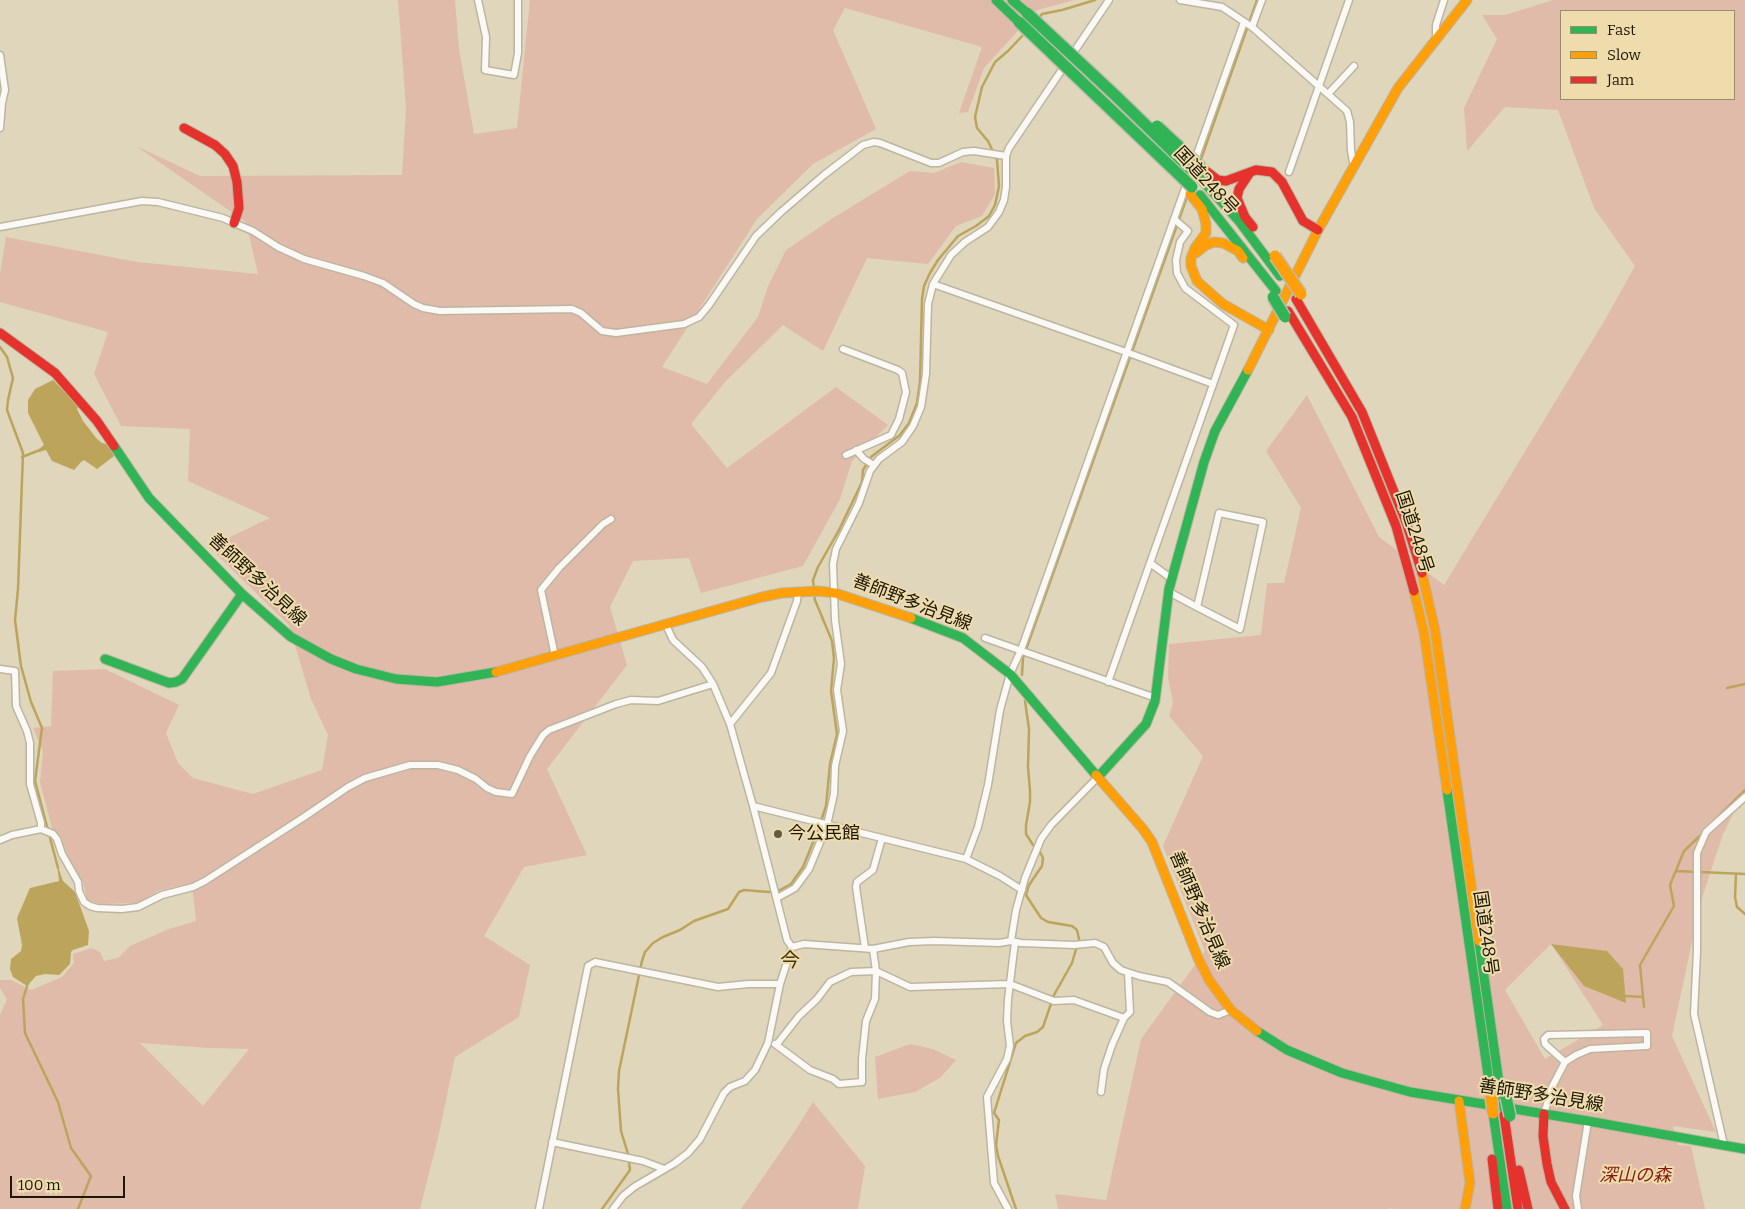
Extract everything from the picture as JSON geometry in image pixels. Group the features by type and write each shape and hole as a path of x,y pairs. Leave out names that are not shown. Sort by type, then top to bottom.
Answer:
{"main road":[{"name":"国道248号","path":"996,0 1023,18 1165,133 1200,171 1280,276 1298,296 1303,311 1362,412 1406,522 1420,564 1435,630 1491,1020 1507,1209"},
{"name":"国道248号","path":"1012,0 1023,18 1178,173 1191,191 1203,198 1274,294 1348,408 1375,470 1396,526 1409,568 1424,633 1499,1097"},
{"path":"1098,778 1146,724 1156,698 1169,592 1204,462 1215,431 1269,330 1318,230 1398,88 1466,0"},
{"path":"184,128 215,145 225,154 233,166 237,182 239,208 234,223"},
{"path":"1200,171 1218,180 1226,181 1250,172 1264,170 1272,172 1282,182 1303,221 1318,230"},
{"path":"1250,172 1239,189 1237,198 1245,216 1274,256 1298,296"},
{"path":"1191,191 1202,209 1206,224 1206,233 1195,248 1191,258 1191,266 1197,281 1210,294 1239,314 1269,330"},
{"path":"1191,258 1206,245 1214,242 1223,243 1238,251 1274,294"},
{"name":"善師野多治見線","path":"0,333 55,373 73,392 102,427 149,498 242,594 291,638 331,659 356,669 396,679 438,682 457,680 498,672 762,597 808,591 835,592 947,631 977,647 1010,674 1143,828 1152,842 1198,958 1209,980 1231,1010 1266,1038 1287,1050 1342,1073 1410,1092 1745,1149"},
{"path":"106,659 169,683 182,679 242,594"},
{"path":"1499,1097 1500,1116 1528,1209"},
{"path":"1458,1101 1470,1183 1465,1209"},
{"path":"1544,1114 1543,1136 1547,1164 1551,1182 1565,1209"},
{"name":"国道248号","path":"1500,1116 1518,1209"},
{"path":"1498,1209 1490,1144 1500,1116"}],"street":[{"path":"478,0 486,37 486,70 514,75 518,53 518,0"},
{"path":"777,898 795,888 809,869 826,825 834,794 835,766 843,732 837,690 841,664 835,620 833,564 836,549 859,503 870,470 879,459 899,445 913,426 921,407 925,391 928,304 933,284 951,255 965,242 988,227 999,212 1005,194 1003,156 1109,0"},
{"path":"1180,0 1218,5 1252,27 1347,111 1350,122 1351,151 1354,167"},
{"path":"1252,27 1262,0"},
{"path":"1289,172 1349,0"},
{"path":"1436,38 1436,25 1444,0"},
{"path":"966,859 978,827 988,785 1000,710 1010,674 1021,650 1244,22"},
{"path":"0,55 5,90 0,128"},
{"path":"1328,94 1354,66"},
{"path":"0,227 142,201 158,202 223,218 253,231 278,247 304,259 383,283 422,308 440,310 572,310 581,313 602,331 616,333 675,326 684,324 699,316 709,305 756,236 817,181 863,145 874,142 880,143 931,163 939,163 962,152 974,151 1003,156"},
{"path":"1108,682 1234,325 1185,288 1177,273 1176,260 1180,242 1188,231 1174,219"},
{"path":"933,284 1213,384"},
{"path":"843,349 898,370 902,373 906,392 891,435 846,455"},
{"path":"891,435 899,445"},
{"path":"856,450 873,465"},
{"path":"1169,592 1197,607 1240,629 1263,522 1219,513 1197,607"},
{"path":"555,656 541,590 559,568 611,519"},
{"path":"1150,563 1172,579"},
{"path":"730,724 770,673 797,601 808,591"},
{"path":"666,625 673,640 694,658 713,684 730,724 787,940 792,947"},
{"path":"984,638 1156,698"},
{"path":"0,669 15,671 16,706 29,737 30,784 42,823 47,832 57,839 62,854 78,882 79,891 84,902 97,908 138,907 162,895 192,887 205,881 304,817 348,786 365,778 410,765 438,764 458,770 496,792 512,794 530,756 543,734 549,730 616,704 631,700 658,702 713,684"},
{"path":"1008,1209 994,1184 987,1097 1007,1059 1010,1046 1007,1021 1016,910 1041,839 1051,825 1098,778"},
{"path":"1724,1145 1694,1014 1697,951 1697,853 1706,832 1745,798"},
{"path":"753,806 966,859 1000,876 1022,890"},
{"path":"0,840 12,835 47,832"},
{"path":"865,948 856,887 857,882 873,870 882,838"},
{"path":"792,947 804,944 873,949 909,942 999,943 1013,941 1066,944 1095,943 1104,948 1112,962 1121,970 1168,982 1210,1012 1218,1015 1231,1010"},
{"path":"613,1209 623,1196 634,1187 675,1163 688,1153 700,1139 724,1093 730,1087 745,1081 755,1070 768,1043 780,984 792,947"},
{"path":"768,1043 777,1044 810,1070 833,1079 839,1084 862,1082 866,1020 875,999 876,971 873,949"},
{"path":"539,1209 588,966 595,962 718,987 748,984 780,984"},
{"path":"777,1044 799,1016 818,999 830,982 852,972 876,971 910,986 1010,984 1054,1001 1074,1000 1124,1018"},
{"path":"1102,1092 1104,1069 1112,1045 1124,1018 1130,1012 1128,973"},
{"path":"1544,1114 1552,1087 1565,1062 1576,1055 1590,1050 1647,1046 1647,1033 1548,1035 1544,1039 1545,1044 1565,1062"},
{"path":"1578,1209 1576,1196 1588,1121"},
{"path":"552,1142 629,1158 664,1169"}],"green space":[{"path":"398,0 455,0 459,49 474,134 517,128 530,0 1075,0 1037,10 984,68 968,112 959,113 982,47 845,8 833,30 876,129 813,164 757,219 662,367 707,384 758,317 768,286 786,250 833,218 910,171 934,173 961,162 994,168 995,194 982,216 956,226 928,264 867,258 823,351 783,325 725,382 691,424 727,468 836,387 888,425 852,461 840,499 803,566 701,593 689,558 633,561 610,607 627,665 547,769 587,855 524,867 484,936 530,965 519,1017 455,1057 438,1138 420,1209 0,1209 0,1015 7,999 0,988 0,980 11,980 31,990 62,977 74,963 73,954 91,948 100,952 104,961 118,958 130,946 169,929 196,921 193,893 182,885 158,891 139,903 99,904 87,900 83,882 66,853 61,836 52,828 40,782 43,751 33,728 51,726 53,671 105,669 179,705 166,733 178,763 193,778 253,794 322,770 328,735 311,699 289,625 209,547 270,518 188,481 190,429 121,426 94,374 108,332 0,302 0,274 6,237 137,262 258,274 246,222 136,146 200,176 402,175 406,108","holes":["140,1043 249,1049 203,1106"]},
{"name":"深山の森","path":"1553,0 1745,0 1745,791 1723,834 1700,904 1672,1036 1716,1132 1673,1126 1678,1145 1691,1146 1705,1209 1058,1209 1055,1194 1106,1200 1141,1039 1205,951 1163,846 1203,756 1169,716 1173,703 1168,677 1169,644 1261,635 1267,583 1284,583 1301,508 1266,451 1307,395 1379,537 1444,585 1606,318 1635,266 1594,208 1558,110 1505,107 1467,151 1464,108 1497,39 1482,15 1505,15","holes":["1551,944 1603,1025 1545,1059 1505,990"]},
{"path":"910,1044 933,1049 956,1060 940,1078 915,1092 878,1099 875,1057"},
{"path":"813,1102 865,1166 858,1209 741,1209 795,1131"}],"shaded area":[{"path":"53,380 79,406 77,409 83,421 97,439 107,444 114,456 97,469 84,460 74,470 52,461 46,450 39,452 39,449 44,445 28,413 28,400 35,389"},
{"path":"57,864 63,881 75,892 89,931 88,945 71,952 70,964 59,975 45,974 36,976 27,986 13,977 10,969 11,959 21,951 22,945 17,918 30,888 59,881"},
{"path":"1551,944 1607,951 1623,969 1626,1003 1584,986"}],"waterway":[{"path":"1039,18 1042,14 1095,0"},
{"path":"1200,162 1257,0"},
{"path":"814,589 813,580 818,567 839,530 862,482 863,470 871,457 900,435 909,423 917,403 920,382 922,299 924,286 930,273 958,236 989,216 995,205 999,186 997,160 988,141 977,128 975,117 982,87 995,62 1025,33"},
{"path":"1022,675 1023,658 1187,197"},
{"path":"0,347 7,357 13,378 7,410 23,453 18,589 15,620 21,666 31,702 42,728 35,781 58,868"},
{"path":"22,457 40,450"},
{"path":"602,1209 630,1170 628,1154 621,1131 618,1089 619,1071 645,952 653,943 663,937 680,930 694,921 728,909 739,892 744,890 769,892 780,890 791,884 803,867 818,830 826,806 830,764 837,734 831,691 834,658 832,641 814,594"},
{"path":"1727,688 1745,684"},
{"path":"1025,701 1029,729 1028,767 1030,791 1026,834 1033,845"},
{"path":"1718,817 1745,790"},
{"path":"1644,1007 1640,965 1674,906 1670,885 1684,851 1704,832"},
{"path":"1016,1209 998,1156 996,1145 999,1120 994,1113 1016,1043 1043,1027 1054,995 1072,963 1079,939 1077,930 1072,926 1048,922 1041,918 1026,895 1029,885 1042,866 1043,858 1040,852"},
{"path":"1676,871 1745,874"},
{"path":"1736,874 1735,897 1737,907 1745,914"},
{"path":"28,983 23,999 25,1033 58,1102 71,1148 91,1176 78,1209"},
{"path":"1625,996 1643,997"}],"traffic: fast":[{"path":"996,0 1019,22"},
{"path":"1012,0 1027,13"},
{"path":"1027,13 1198,176"},
{"path":"1019,22 1192,187"},
{"path":"1157,126 1201,167"},
{"path":"1198,176 1239,221 1280,276"},
{"path":"1200,195 1276,291"},
{"path":"1273,297 1285,317"},
{"path":"1098,777 1146,724 1155,701 1169,589 1204,462 1215,431 1248,370"},
{"path":"114,446 149,498 242,594 291,637 331,659 356,669 396,679 437,682 496,672"},
{"path":"105,659 169,683 176,682 182,679 242,594"},
{"path":"911,618 963,638 1010,674 1096,775"},
{"path":"1447,790 1491,1096"},
{"path":"1479,941 1501,1097"},
{"path":"1257,1031 1287,1050 1342,1073 1410,1092 1745,1149"},
{"path":"1506,1097 1510,1116"},
{"path":"1493,1113 1507,1209"}],"traffic: slow":[{"path":"1248,370 1318,230 1398,88 1467,0"},
{"path":"1190,194 1202,209 1206,224 1206,233 1195,248 1191,258 1191,266 1197,281 1223,304 1269,330"},
{"path":"1196,253 1206,245 1214,242 1223,243 1238,251 1243,258"},
{"path":"1275,256 1301,294"},
{"path":"1422,573 1435,630 1479,941"},
{"path":"496,672 782,593 818,591 835,593 911,618"},
{"path":"1414,591 1424,633 1447,790"},
{"path":"1096,775 1152,842 1198,958 1209,980 1231,1010 1257,1031"},
{"path":"1491,1096 1493,1113"},
{"path":"1459,1101 1470,1183 1465,1209"}],"traffic: jam":[{"path":"184,128 215,145 225,154 233,166 237,182 239,208 234,223"},
{"path":"1201,167 1218,180 1226,181 1256,170 1272,172 1282,182 1303,221 1318,230"},
{"path":"1249,174 1239,189 1237,198 1245,217 1253,227"},
{"path":"1296,299 1362,412 1406,522 1422,573"},
{"path":"1288,311 1352,417 1396,526 1414,591"},
{"path":"0,333 55,373 97,421 114,446"},
{"path":"1544,1114 1543,1136 1547,1164 1551,1182 1565,1209"},
{"path":"1504,1115 1518,1209"},
{"path":"1492,1159 1498,1209"},
{"path":"1519,1170 1528,1209"}],"place":[{"name":"今公民館","path":"778,834"}],"district":[{"name":"今","path":"790,961"}]}
